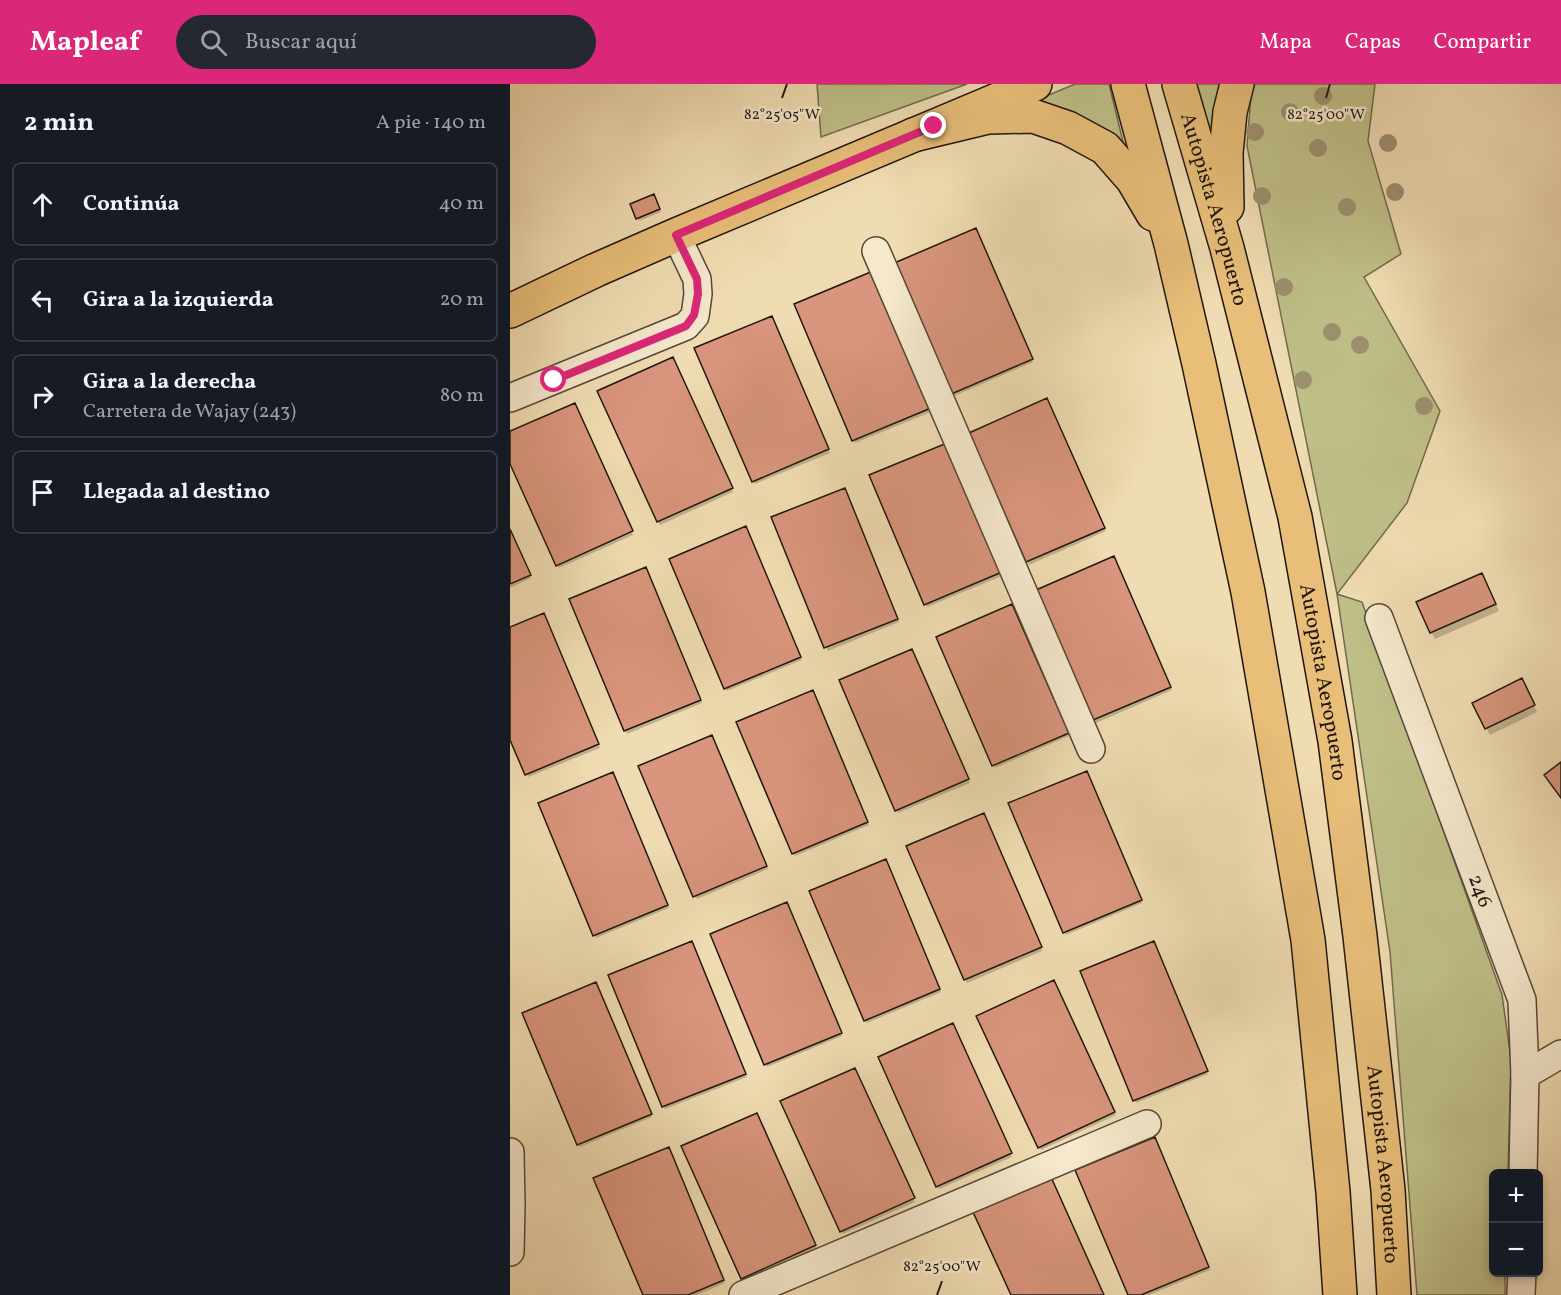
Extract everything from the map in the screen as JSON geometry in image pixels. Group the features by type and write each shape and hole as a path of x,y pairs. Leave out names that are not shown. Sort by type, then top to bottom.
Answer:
{"main road":[{"path":"1128,84 1171,244 1248,592 1308,940 1333,1192 1340,1295"},
{"name":"Autopista Aeropuerto","path":"1179,84 1227,248 1295,517 1335,741 1360,936 1388,1190 1394,1295"},
{"path":"1227,248 1226,153 1230,112 1237,84"},
{"path":"510,311 676,235 1026,86"},
{"path":"913,135 988,117 1033,116 1068,128 1105,148 1133,180 1171,244"}],"street":[{"path":"510,398 686,326 694,315 698,294 697,279 676,235"},
{"path":"876,251 1090,749"},
{"name":"246","path":"1379,618 1522,1000 1525,1075 1523,1169"},
{"path":"1525,1075 1561,1054"},
{"path":"743,1295 1148,1124"},
{"path":"510,1152 512,1205 510,1252"},
{"path":"1521,1295 1522,1277"}],"green space":[{"path":"817,84 967,84 821,137"},
{"path":"1075,84 1109,84 1124,146 1032,102"},
{"path":"1192,84 1222,84 1214,160"},
{"path":"1255,84 1375,84 1368,141 1401,254 1364,277 1440,411 1407,503 1337,594 1247,146 1251,95"},
{"path":"1337,594 1362,602 1502,995 1511,1059 1508,1169 1489,1169 1489,1277 1505,1277 1505,1295 1417,1295 1390,952"}],"building":[{"path":"654,194 660,209 636,219 630,204"},
{"path":"976,228 1033,359 949,395 892,264"},
{"path":"873,271 931,408 852,441 794,304"},
{"path":"772,316 829,449 752,482 694,348"},
{"path":"673,357 733,488 657,522 597,391"},
{"path":"1047,398 1105,528 1026,562 969,433"},
{"path":"575,403 633,531 556,566 510,464 510,431"},
{"path":"947,443 1002,572 924,605 869,475"},
{"path":"845,488 898,619 824,648 771,517"},
{"path":"746,526 801,657 724,689 669,559"},
{"path":"510,529 531,575 510,584"},
{"path":"1114,556 1171,687 1093,720 1036,590"},
{"path":"646,567 701,700 624,731 569,599"},
{"path":"1482,573 1496,604 1430,633 1416,602"},
{"path":"1012,604 1069,733 992,766 936,637"},
{"path":"544,613 599,744 525,775 510,740 510,627"},
{"path":"912,649 969,779 895,811 839,680"},
{"path":"1522,678 1535,705 1485,729 1472,703"},
{"path":"813,690 868,822 792,854 736,722"},
{"path":"712,735 767,866 693,897 638,766"},
{"path":"1561,762 1561,798 1544,775"},
{"path":"1087,771 1142,900 1063,933 1008,803"},
{"path":"613,772 668,905 593,936 538,803"},
{"path":"984,813 1042,947 964,980 906,846"},
{"path":"886,859 940,989 864,1021 809,891"},
{"path":"787,902 842,1033 764,1065 710,934"},
{"path":"692,941 746,1074 662,1107 608,975"},
{"path":"1154,941 1208,1071 1133,1101 1080,971"},
{"path":"1054,980 1115,1112 1038,1148 976,1016"},
{"path":"596,982 652,1114 577,1145 522,1013"},
{"path":"953,1023 1012,1153 936,1187 878,1057"},
{"path":"855,1068 915,1198 840,1232 780,1101"},
{"path":"757,1113 816,1245 741,1279 681,1146"},
{"path":"1155,1137 1209,1267 1141,1295 1128,1295 1075,1170"},
{"path":"669,1147 724,1280 688,1295 643,1295 593,1178"},
{"path":"1051,1177 1104,1295 1011,1295 973,1212"}],"route":[{"path":"554,380 686,326 694,315 698,294 697,279 676,235 934,126"}]}
